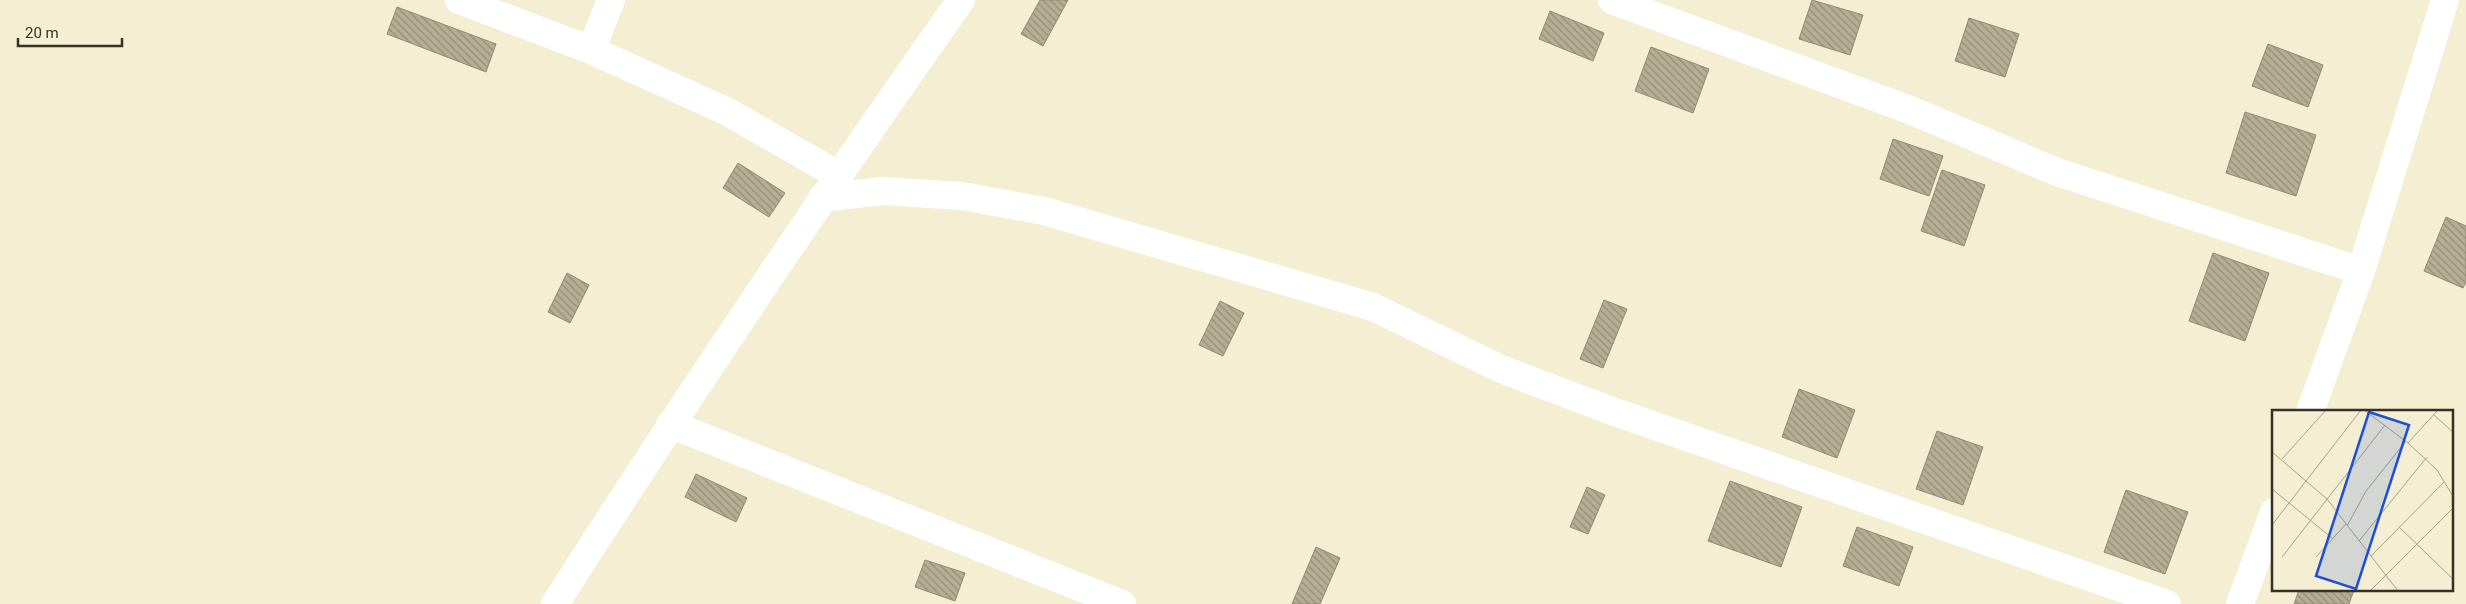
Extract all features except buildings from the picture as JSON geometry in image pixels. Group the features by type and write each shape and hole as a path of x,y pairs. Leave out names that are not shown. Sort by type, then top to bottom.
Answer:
{"street":[{"path":"460,0 591,50 726,111 838,174"},
{"path":"591,50 612,0"},
{"path":"555,604 670,424 838,174 961,0"},
{"path":"1612,0 1910,110 2057,172 2361,271"},
{"path":"2311,410 2361,271 2445,0"},
{"path":"822,198 882,191 962,196 1044,211 1373,307 1501,369 1612,411 2167,604"},
{"path":"670,424 1122,604"},
{"path":"2240,604 2272,517"}]}
